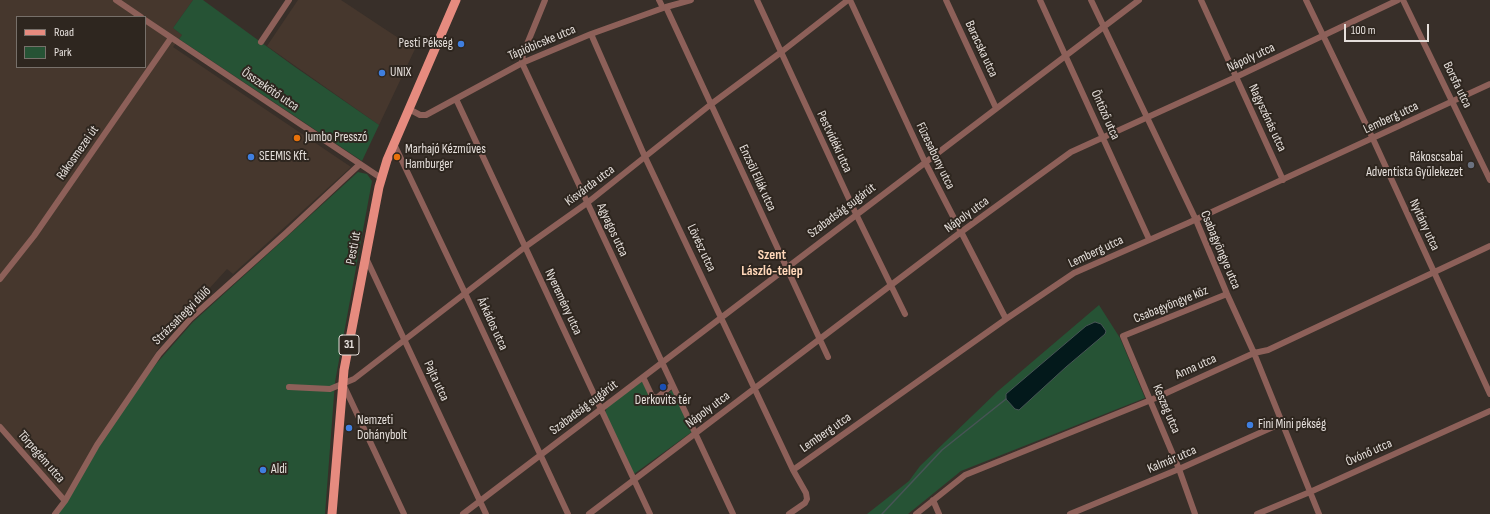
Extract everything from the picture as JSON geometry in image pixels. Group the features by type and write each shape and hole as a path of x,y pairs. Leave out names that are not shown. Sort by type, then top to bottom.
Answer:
{"main road":[{"name":"Pesti út","path":"332,514 344,370 365,256 382,178 408,109 456,0"}],"street":[{"path":"116,0 140,16"},
{"path":"261,42 289,0"},
{"path":"522,63 523,54 545,0"},
{"name":"Enzsöl Ellák utca","path":"659,0 828,357"},
{"name":"Tápióbicske utca","path":"408,109 420,115 426,115 522,63 591,34 691,0"},
{"name":"Pestvidéki utca","path":"757,0 780,53 890,286 905,314"},
{"name":"Kisvárda utca","path":"289,387 330,389 357,377 525,247 587,203 710,105 849,0"},
{"name":"Füzesabony utca","path":"849,0 925,162 1006,319"},
{"name":"Baracska utca","path":"946,0 996,108"},
{"name":"Öntöző utca","path":"1040,0 1149,240"},
{"name":"Csabagyöngye utca","path":"1091,0 1196,220 1226,294 1254,353 1319,514"},
{"name":"Szabadság sugárút","path":"463,514 1139,0"},
{"name":"Nagyszénás utca","path":"1201,0 1283,180"},
{"name":"Nyitány utca","path":"1306,0 1373,139 1490,394"},
{"name":"Nápoly utca","path":"589,514 961,232 1071,152 1236,77 1398,0"},
{"name":"Borsfa utca","path":"1403,0 1490,180"},
{"name":"Összekötő utca","path":"146,21 382,178"},
{"name":"Lövész utca","path":"591,34 645,157 793,470"},
{"name":"Rákosmezei út","path":"0,279 34,236 172,38"},
{"name":"Agyagos utca","path":"522,63 661,362"},
{"name":"Lemberg utca","path":"789,514 805,503 807,499 806,494 793,470 1006,319 1074,273 1196,220 1490,84"},
{"name":"Nyeremény utca","path":"456,99 650,514"},
{"name":"Árkádos utca","path":"394,144 568,514"},
{"name":"Strázsahegyi dűlő","path":"55,514 65,501 97,444 159,354 190,319 360,164"},
{"name":"Anna utca","path":"916,514 964,475 1151,400 1254,353 1268,350 1490,246"},
{"name":"Pajta utca","path":"365,256 486,514"},
{"name":"Csabagyöngye köz","path":"1123,336 1226,294"},
{"name":"Keszeg utca","path":"1123,336 1179,469 1195,514"},
{"path":"661,362 733,514"},
{"path":"642,377 654,398 658,397 672,386"},
{"path":"343,384 404,514"},
{"name":"Óvónő utca","path":"1257,514 1310,492 1490,410"},
{"name":"Kalmár utca","path":"1070,514 1179,469 1282,423"},
{"name":"Törpegém utca","path":"0,427 65,501"},
{"path":"933,500 939,514"}],"shaded area":[{"path":"0,0 193,0 173,28 182,35 173,47 351,167 233,274 227,269 167,335 97,445 65,501 0,425"},
{"path":"298,0 341,0 415,49 379,125 267,46"}],"green space":[{"path":"193,0 203,0 295,67 379,125 362,161 179,39 182,35 173,28"},
{"path":"358,172 367,174 372,181 335,382 325,514 55,514 97,445 156,364 193,322"},
{"path":"1099,305 1120,338 1145,398 961,471 908,514 867,514 909,481 920,466 998,391"},
{"path":"642,381 654,404 672,390 693,431 634,474 605,413 607,407"}],"water":[{"path":"1095,322 1101,324 1106,331 1105,334 1019,410 1015,409 1006,399 1006,394 1086,326"}],"waterway":[{"path":"882,514 942,450 1006,399"}],"place":[{"name":"Pesti Pékség","path":"461,44"},
{"name":"UNIX","path":"382,73"},
{"name":"Jumbo Presszó","path":"297,138"},
{"name":"SEEMIS Kft.","path":"251,157"},
{"name":"Marhajó Kézműves Hamburger","path":"397,157"},
{"name":"Rákoscsabai Adventista Gyülekezet","path":"1471,165"},
{"name":"Derkovits tér","path":"663,387"},
{"name":"Fini Mini pékség","path":"1250,425"},
{"name":"Nemzeti Dohánybolt","path":"349,428"},
{"name":"Aldi","path":"263,470"}],"district":[{"name":"Szent László-telep","path":"772,264"}]}
